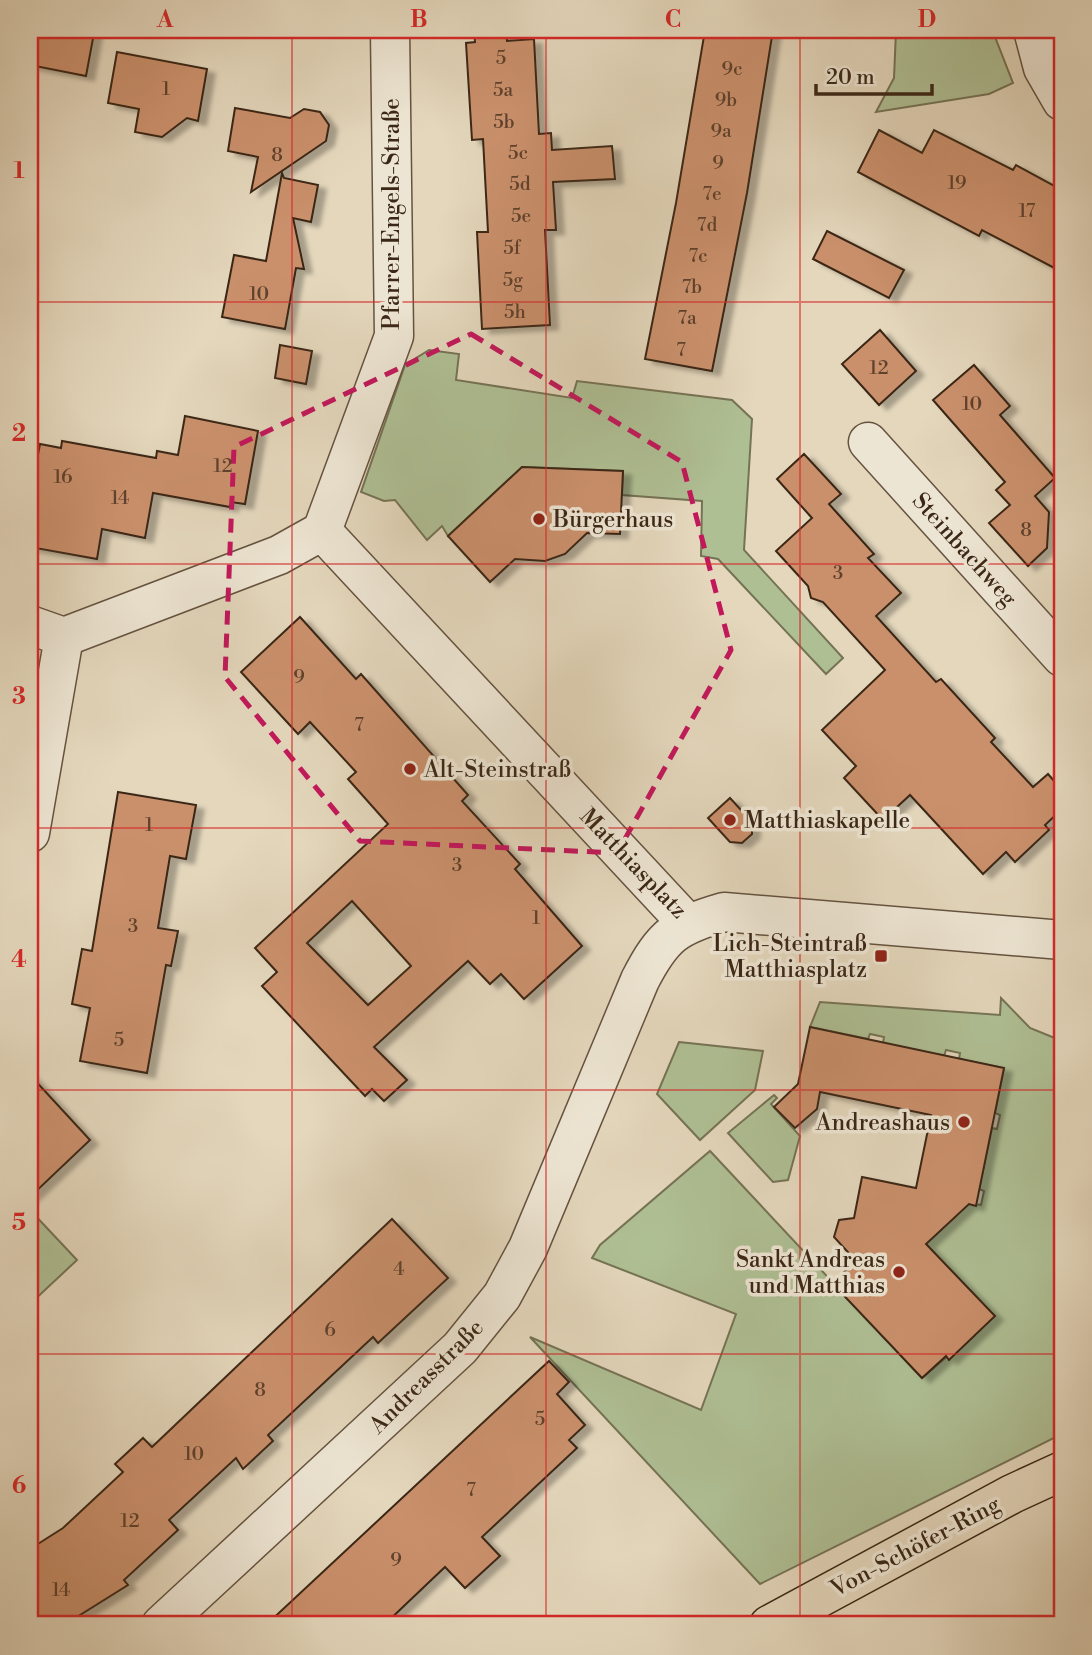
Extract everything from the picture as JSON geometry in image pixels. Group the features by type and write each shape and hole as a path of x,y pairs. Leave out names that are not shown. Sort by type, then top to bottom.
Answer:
{"main road":[{"name":"Von-Schöfer-Ring","path":"769,1625 1012,1494 1062,1471"}],"street":[{"name":"Pfarrer-Engels-Straße","path":"322,531 394,335 390,30"},
{"path":"1033,30 1043,68 1062,101"},
{"name":"Steinbachweg","path":"867,442 1062,657"},
{"path":"30,833 47,631 279,555 322,531"},
{"name":"Matthiasplatz","path":"322,531 687,923 724,912 1062,940"},
{"name":"Andreasstraße","path":"162,1625 460,1348 502,1296 528,1248 640,980 656,949 687,923"}],"highlighted area":[{"path":"471,334 682,462 731,650 617,853 360,841 225,677 234,447"}],"green space":[{"path":"896,31 995,37 1013,83 989,94 876,112 894,78"},
{"path":"429,350 459,354 456,380 572,398 577,381 732,400 752,419 744,550 843,658 826,674 718,559 701,556 702,501 622,495 623,471 522,467 448,536 442,526 427,540 395,500 384,501 361,492 405,365"},
{"path":"1001,998 1030,1028 1062,1041 1062,1434 760,1584 530,1337 701,1410 736,1314 592,1258 600,1245 710,1151 922,1378 994,1316 926,1244 957,1215 960,1202 981,1205 984,1191 979,1189 992,1128 997,1129 1000,1115 995,1113 1004,1068 959,1059 960,1053 946,1050 944,1056 883,1043 884,1037 870,1034 868,1039 810,1027 820,1002 1000,1015"},
{"path":"679,1042 763,1051 755,1090 700,1140 657,1094"},
{"path":"774,1095 777,1098 771,1104 800,1136 788,1180 773,1182 728,1133"},
{"path":"30,1210 77,1260 30,1304"}],"building":[{"path":"30,30 94,33 86,76 30,65"},
{"path":"474,30 506,30 507,41 534,39 539,134 551,133 552,150 612,146 615,179 553,182 556,230 545,230 550,325 482,329 477,232 488,232 483,139 472,140 466,43 475,42"},
{"path":"705,30 773,30 747,193 712,371 645,359 676,203"},
{"path":"117,52 207,69 198,121 187,118 162,137 135,132 139,109 108,103"},
{"path":"235,108 290,118 304,109 320,112 329,125 326,141 251,192 258,157 228,151"},
{"path":"879,130 922,153 934,130 1013,170 1016,165 1062,190 1062,272 982,230 979,236 858,172"},
{"path":"282,173 284,178 318,185 311,222 293,218 304,269 296,268 285,329 222,317 234,255 266,261"},
{"path":"827,231 904,270 889,298 813,259"},
{"path":"880,330 916,371 879,405 842,364"},
{"path":"280,345 312,351 306,384 275,378"},
{"path":"974,365 1010,406 1000,415 1055,478 1035,496 1049,512 1047,548 1028,566 989,523 1010,505 996,490 1005,482 933,400"},
{"path":"185,416 258,431 245,504 231,502 230,507 153,493 145,538 102,529 97,559 30,547 30,496 40,444 61,448 62,441 156,458 157,451 178,455"},
{"path":"804,454 841,494 829,504 874,554 868,558 901,593 876,616 936,682 941,679 995,738 991,742 1033,787 1048,774 1062,790 1062,809 1045,825 1049,830 1015,862 1006,852 983,874 910,795 883,820 844,778 856,766 822,730 885,670 823,602 811,598 808,586 776,551 812,518 777,479"},
{"path":"522,467 623,471 620,534 587,533 565,554 545,561 515,559 490,582 448,536"},
{"path":"300,617 356,679 361,674 468,795 462,801 520,864 515,869 582,946 524,999 501,974 490,984 468,961 374,1047 407,1080 384,1101 372,1089 365,1096 262,986 277,972 255,948 388,824 348,779 356,772 310,722 298,734 241,672","holes":["352,901 411,966 368,1005 307,943"]},
{"path":"118,792 196,805 186,859 170,856 158,928 178,931 171,966 166,965 147,1073 80,1061 90,1008 72,1004 82,949 92,951"},
{"name":"Matthiaskapelle","path":"730,798 752,822 752,834 742,843 730,842 708,818"},
{"path":"810,1027 1004,1068 976,1206 969,1204 926,1244 995,1316 949,1360 946,1356 922,1378 832,1283 856,1261 834,1237 839,1220 854,1218 862,1177 916,1188 931,1115 820,1092 817,1109 795,1128 774,1107 798,1084"},
{"path":"30,1075 90,1140 30,1197"},
{"path":"392,1219 448,1278 378,1343 373,1337 268,1435 273,1441 243,1469 236,1458 169,1520 178,1530 124,1580 128,1585 64,1625 30,1625 30,1549 63,1528 123,1472 115,1464 143,1438 152,1447"},
{"path":"549,1361 569,1382 557,1394 585,1425 569,1440 577,1448 482,1537 500,1556 465,1588 445,1567 384,1625 266,1625"}],"place":[{"name":"Bürgerhaus","path":"539,519"},
{"name":"Alt-Steinstraß","path":"410,769"},
{"name":"Matthiaskapelle","path":"730,820"},
{"name":"Lich-Steintraß Matthiasplatz","path":"881,956"},
{"name":"Andreashaus","path":"964,1122"},
{"name":"Sankt Andreas und Matthias","path":"899,1272"}]}
